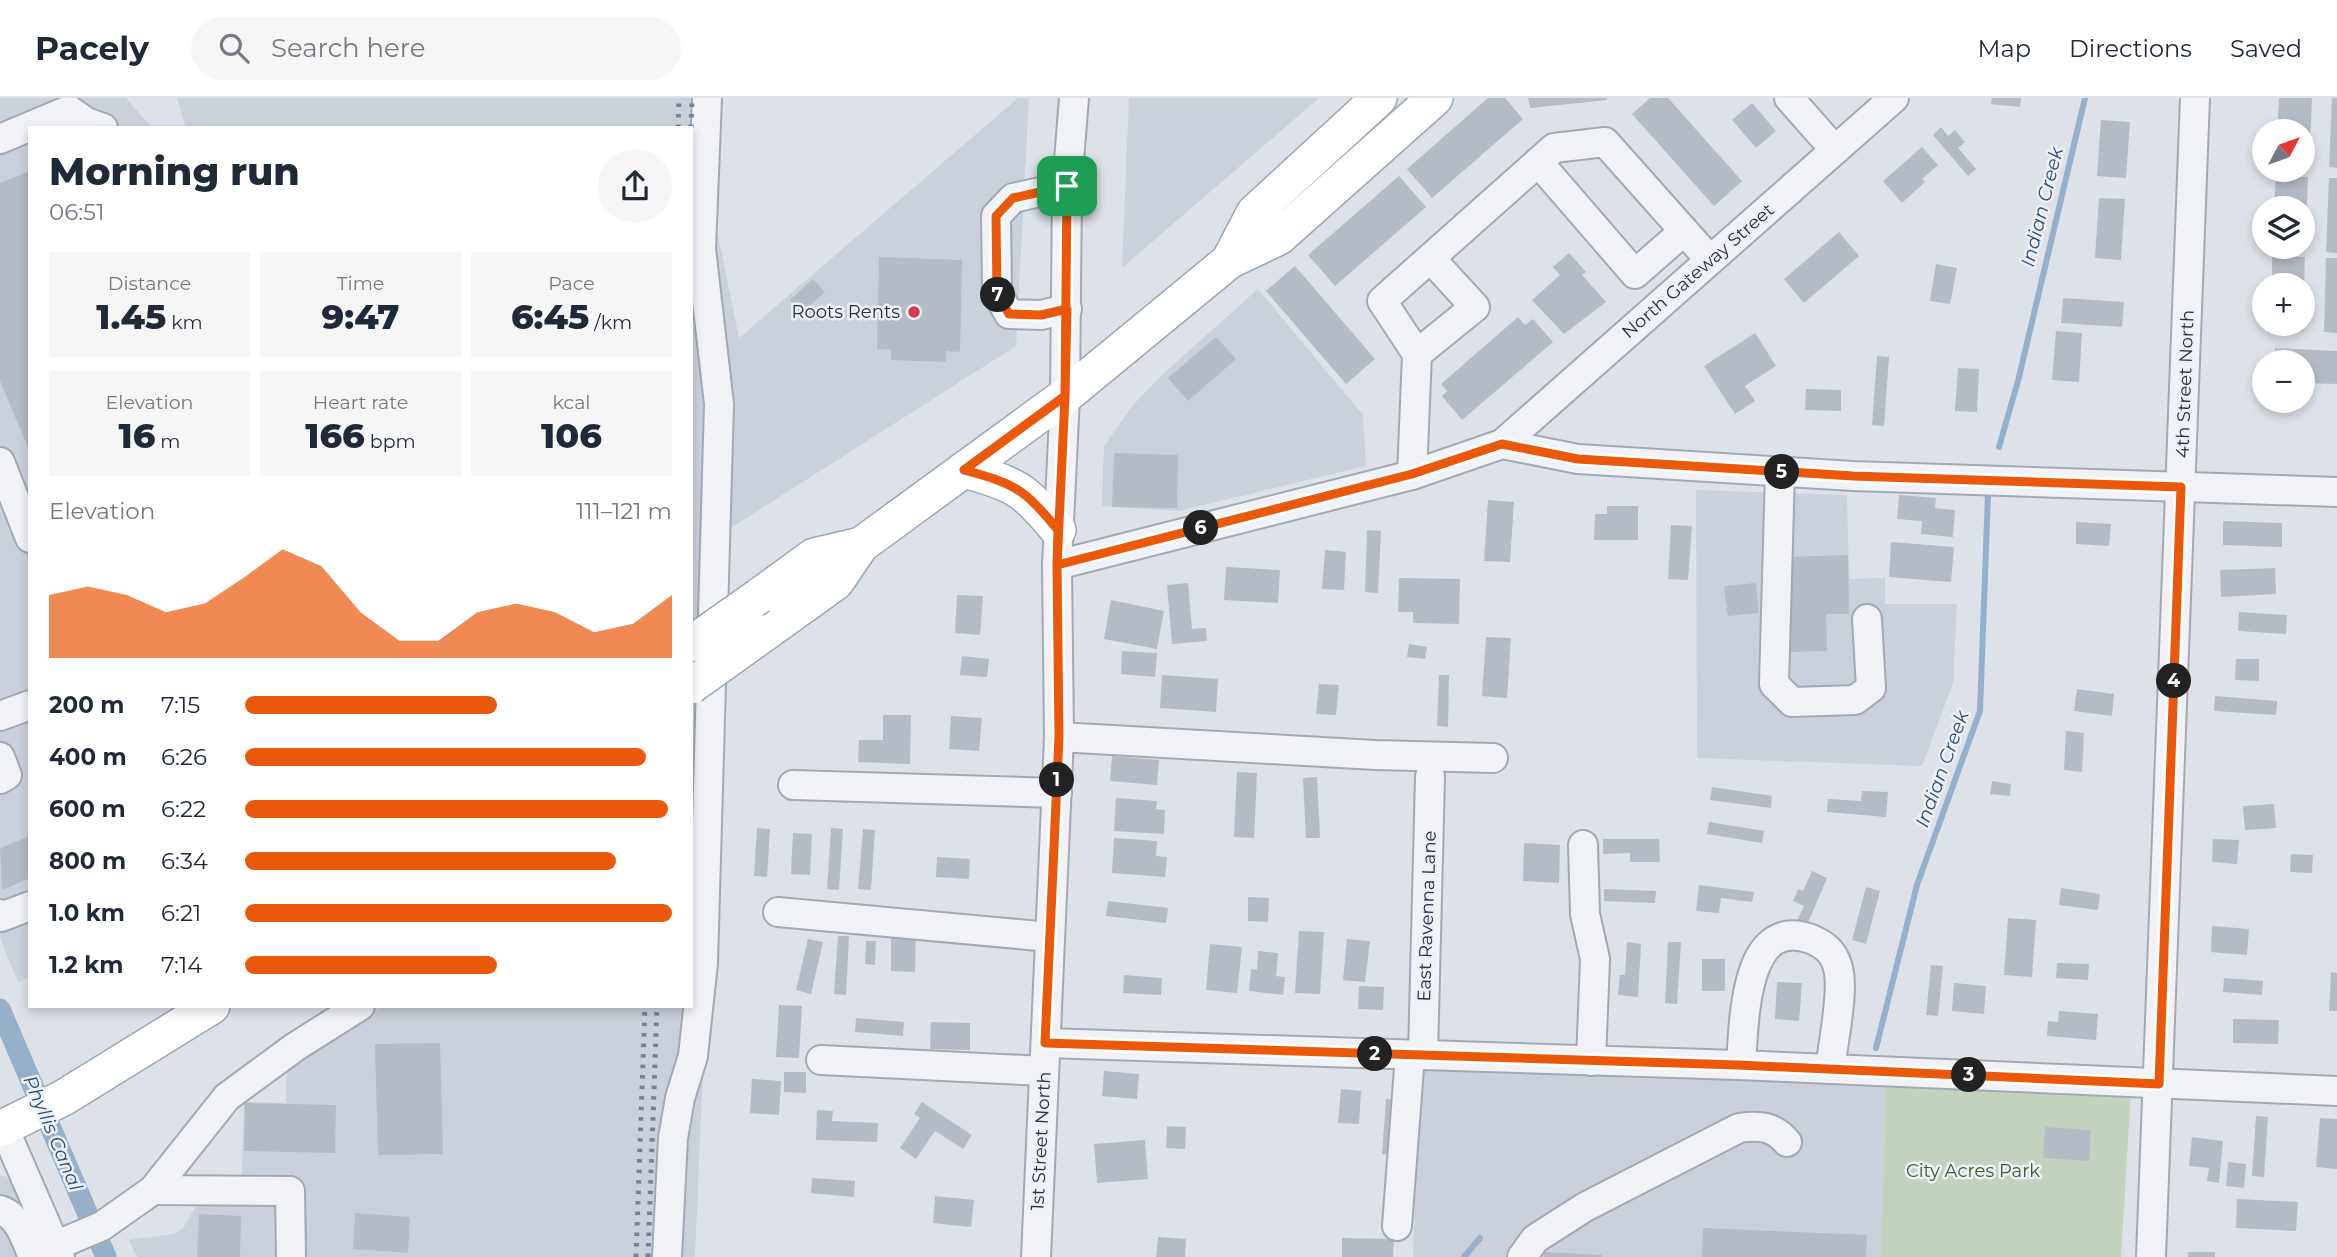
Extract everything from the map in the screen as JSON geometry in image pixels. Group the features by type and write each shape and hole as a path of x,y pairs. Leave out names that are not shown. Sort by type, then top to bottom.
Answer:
{"main road":[{"path":"1229,261 1254,213 1379,98"},
{"path":"693,686 836,582 861,545 1065,396 1229,261 1279,237 1435,98"},
{"path":"964,470 1006,481 1027,494 1058,530"},
{"path":"693,643 814,556 861,545"},
{"path":"10,1125 62,1098 209,1008"}],"street":[{"path":"667,1257 673,1139 680,1098 693,1056 703,963 719,404 701,249 707,98"},
{"name":"1st Street North","path":"1036,1257 1059,737 1057,565 1065,396 1067,186 1074,98"},
{"path":"1789,98 1835,150"},
{"name":"North Gateway Street","path":"1502,444 1894,98"},
{"name":"4th Street North","path":"2151,1257 2195,98"},
{"path":"0,139 65,104 86,122 97,126"},
{"path":"1412,474 1417,354 1382,301 1554,148 1605,142 1710,260"},
{"path":"1539,163 1635,274 1684,231"},
{"path":"1067,186 1013,198 996,216 997,293 1009,314 1041,315 1067,309"},
{"path":"1417,354 1475,307 1432,259"},
{"path":"1057,565 1412,474 1502,444 1578,459 1780,472 2337,492"},
{"path":"0,462 28,533"},
{"path":"1780,472 1774,684 1792,702 1854,700 1863,694 1871,688 1867,619"},
{"path":"0,716 28,706"},
{"path":"1059,737 1375,755 1493,758"},
{"name":"East Ravenna Lane","path":"1397,1227 1416,1055 1430,777"},
{"path":"793,785 1056,793"},
{"path":"1583,845 1585,914 1595,959 1591,1061"},
{"path":"0,914 1,917 28,907"},
{"path":"778,912 1050,937"},
{"path":"1741,1065 1745,1005 1756,961 1766,948 1782,937 1799,935 1823,944 1835,956 1840,977 1830,1069"},
{"path":"66,1244 153,1190 227,1097 295,1047 357,1008"},
{"path":"1045,1043 1741,1065 2337,1091"},
{"path":"821,1060 1044,1071"},
{"path":"10,1125 66,1244"},
{"path":"1522,1257 1535,1239 1585,1207 1739,1128 1758,1126 1778,1131 1787,1142"},
{"path":"153,1190 290,1191 291,1257"},
{"path":"0,1210 5,1211 19,1225 66,1244"}],"shaded area":[{"path":"0,98 126,98 150,126 28,126 28,978 18,982 0,938"},
{"path":"177,98 717,98 712,205 739,338 1018,98 1029,98 1016,346 726,531 695,1257 137,1257 129,1240 174,1234 183,1228 198,1203 241,1201 244,1102 286,1103 287,1066 379,1008 693,1008 693,126 185,126"},
{"path":"1129,98 1319,98 1122,268"},
{"path":"1258,289 1363,415 1366,466 1179,511 1102,506 1104,446 1133,405 1163,374"},
{"path":"1696,490 1847,495 1849,579 1885,578 1885,604 1957,604 1953,683 1922,766 1697,758"},
{"path":"1419,1069 1886,1082 1881,1257 1413,1257"},
{"path":"0,1175 9,1178 19,1189 48,1257 0,1257"}],"green space":[{"name":"City Acres Park","path":"1886,1082 2131,1090 2121,1257 1881,1257"}],"building":[{"path":"1488,98 1505,98 1523,119 1432,198 1407,169"},
{"path":"1528,98 1607,98 1607,100 1530,108"},
{"path":"1650,98 1668,98 1742,181 1714,206 1632,114"},
{"path":"1992,98 2021,98 2020,107 1991,104"},
{"path":"2279,98 2312,98 2311,119 2278,119"},
{"path":"2332,98 2337,98 2337,168 2329,167"},
{"path":"1752,103 1776,131 1756,148 1732,120"},
{"path":"2101,120 2130,122 2126,178 2097,176"},
{"path":"1941,127 1948,136 1955,130 1965,142 1958,148 1976,169 1968,176 1933,135"},
{"path":"1922,147 1938,165 1922,179 1925,182 1902,203 1883,181"},
{"path":"28,172 28,447 0,381 0,183"},
{"path":"1399,176 1426,207 1335,286 1308,255"},
{"path":"2329,178 2337,178 2337,253 2326,252"},
{"path":"2276,182 2308,182 2307,196 2275,196"},
{"path":"2099,198 2125,199 2121,260 2095,258"},
{"path":"1839,232 1859,256 1804,303 1784,279"},
{"path":"1569,253 1586,272 1582,275 1606,302 1564,334 1532,300 1560,275 1553,267"},
{"path":"879,257 962,260 960,352 946,351 946,362 891,360 891,350 877,349"},
{"path":"2326,258 2337,258 2337,333 2324,332"},
{"path":"2272,259 2305,259 2304,273 2272,273"},
{"path":"1936,264 1957,268 1950,304 1930,301"},
{"path":"1295,266 1375,359 1346,384 1266,291"},
{"path":"813,279 825,292 801,313 790,300"},
{"path":"2063,298 2124,302 2122,327 2061,323"},
{"path":"1518,317 1525,325 1533,319 1553,342 1462,420 1442,396 1447,391 1441,384"},
{"path":"2056,331 2082,333 2079,382 2052,380"},
{"path":"1755,333 1776,366 1745,386 1755,401 1735,414 1704,366"},
{"path":"1216,337 1236,359 1188,401 1168,378"},
{"path":"2275,348 2337,351 2337,384 2315,383 2315,350"},
{"path":"1877,356 1889,357 1884,426 1872,425"},
{"path":"1958,368 1979,369 1977,412 1955,411"},
{"path":"1806,389 1841,390 1841,411 1805,410"},
{"path":"1114,453 1178,455 1177,508 1112,507"},
{"path":"1899,495 1936,498 1935,508 1955,510 1953,537 1921,534 1922,521 1897,519"},
{"path":"1488,500 1514,502 1510,562 1484,561"},
{"path":"1607,506 1638,506 1638,540 1594,540 1595,514 1607,514"},
{"path":"2223,521 2282,523 2282,547 2223,545"},
{"path":"2076,522 2111,524 2109,546 2076,544"},
{"path":"1671,525 1692,526 1688,580 1668,579"},
{"path":"1367,530 1381,531 1378,593 1365,592"},
{"path":"1891,542 1954,547 1951,582 1889,577"},
{"path":"1325,550 1346,552 1344,590 1322,589"},
{"path":"1848,555 1849,614 1826,614 1827,651 1788,652 1786,557"},
{"path":"1226,567 1280,570 1278,603 1224,600"},
{"path":"2275,568 2276,594 2221,597 2220,570"},
{"path":"1399,578 1460,579 1459,624 1413,623 1413,612 1398,612"},
{"path":"1188,583 1192,629 1206,628 1207,641 1172,644 1167,585"},
{"path":"1756,583 1759,613 1728,616 1724,586"},
{"path":"957,595 983,596 980,635 955,633"},
{"path":"1111,600 1164,611 1157,649 1104,639"},
{"path":"2239,612 2287,615 2286,634 2238,631"},
{"path":"1486,637 1511,638 1507,698 1482,696"},
{"path":"1409,644 1427,647 1425,659 1407,657"},
{"path":"1122,651 1157,653 1155,677 1121,674"},
{"path":"962,656 989,659 987,677 960,675"},
{"path":"2236,659 2259,659 2259,681 2235,680"},
{"path":"1162,675 1218,679 1216,712 1160,708"},
{"path":"1439,675 1449,675 1448,727 1437,726"},
{"path":"1319,684 1339,685 1336,715 1316,714"},
{"path":"2077,689 2114,694 2112,716 2074,711"},
{"path":"2215,696 2277,701 2276,715 2214,711"},
{"path":"883,715 911,715 910,764 858,762 859,740 883,740"},
{"path":"951,716 982,718 979,751 949,749"},
{"path":"2066,731 2084,733 2082,772 2064,770"},
{"path":"1112,756 1159,760 1157,785 1110,781"},
{"path":"1237,772 1257,773 1254,838 1234,837"},
{"path":"1317,777 1320,838 1306,838 1303,778"},
{"path":"1992,781 2011,784 2010,796 1990,794"},
{"path":"1712,787 1772,796 1771,808 1710,800"},
{"path":"1862,791 1888,792 1886,817 1827,812 1828,799 1861,801"},
{"path":"1116,798 1157,801 1156,809 1165,810 1164,834 1114,831"},
{"path":"2274,804 2276,828 2245,830 2243,806"},
{"path":"1709,822 1764,831 1762,843 1707,834"},
{"path":"757,828 770,829 767,877 754,876"},
{"path":"831,828 843,829 839,890 827,889"},
{"path":"863,829 875,830 871,890 858,889"},
{"path":"793,833 812,834 810,875 791,874"},
{"path":"28,837 28,879 2,890 0,848"},
{"path":"1114,838 1157,841 1156,856 1167,857 1165,877 1112,873"},
{"path":"1603,839 1659,839 1660,862 1630,862 1630,853 1603,854"},
{"path":"2213,839 2239,840 2237,864 2212,862"},
{"path":"1524,843 1560,845 1559,883 1523,881"},
{"path":"2291,854 2313,855 2312,873 2290,872"},
{"path":"937,857 970,859 969,879 936,877"},
{"path":"1812,871 1827,878 1807,925 1797,921 1804,906 1793,901 1798,889 1803,891"},
{"path":"1699,885 1754,892 1752,902 1721,898 1719,913 1696,911"},
{"path":"1866,887 1880,891 1866,944 1852,940"},
{"path":"2061,888 2100,894 2098,910 2059,905"},
{"path":"1604,889 1656,891 1655,903 1604,901"},
{"path":"1248,897 1269,898 1268,922 1248,921"},
{"path":"1108,901 1168,908 1166,923 1106,916"},
{"path":"2008,918 2036,920 2032,977 2004,975"},
{"path":"891,926 916,927 915,972 891,971"},
{"path":"2212,926 2249,929 2247,955 2211,952"},
{"path":"1299,931 1324,932 1320,994 1295,993"},
{"path":"838,936 849,936 846,995 834,994"},
{"path":"808,939 823,942 811,994 796,990"},
{"path":"1347,939 1370,941 1365,982 1343,980"},
{"path":"866,941 876,941 875,965 865,964"},
{"path":"1627,942 1641,944 1638,997 1618,995 1620,975 1625,975"},
{"path":"1668,942 1681,942 1677,1004 1665,1003"},
{"path":"1210,944 1242,947 1237,993 1206,990"},
{"path":"1258,951 1278,953 1276,976 1285,977 1283,995 1249,991 1251,969 1257,970"},
{"path":"1702,959 1725,959 1725,991 1702,991"},
{"path":"2057,963 2089,964 2088,980 2056,978"},
{"path":"1931,965 1943,966 1938,1016 1926,1015"},
{"path":"2331,972 2337,973 2337,1011 2329,1011"},
{"path":"1124,975 1162,978 1161,995 1123,993"},
{"path":"2224,978 2263,981 2262,995 2223,992"},
{"path":"1777,982 1802,983 1799,1021 1775,1019"},
{"path":"1954,983 1986,986 1984,1014 1952,1011"},
{"path":"1359,986 1384,987 1383,1010 1358,1009"},
{"path":"779,1005 802,1006 799,1058 776,1057"},
{"path":"2059,1011 2098,1014 2096,1040 2047,1036 2048,1021 2058,1022"},
{"path":"856,1018 904,1022 903,1036 855,1032"},
{"path":"2233,1019 2279,1020 2278,1044 2233,1043"},
{"path":"931,1022 970,1023 970,1050 930,1049"},
{"path":"440,1043 443,1154 378,1155 375,1044"},
{"path":"1104,1071 1139,1074 1137,1099 1102,1096"},
{"path":"784,1072 806,1072 806,1093 784,1092"},
{"path":"752,1079 781,1081 779,1115 750,1113"},
{"path":"1341,1089 1361,1091 1359,1124 1338,1123"},
{"path":"1386,1099 1400,1100 1397,1155 1382,1154"},
{"path":"922,1102 972,1135 963,1149 935,1131 916,1159 900,1148 920,1118 914,1114"},
{"path":"245,1103 336,1105 335,1153 244,1151"},
{"path":"817,1110 833,1111 832,1121 878,1123 877,1142 816,1140"},
{"path":"2256,1116 2268,1117 2264,1177 2252,1176"},
{"path":"2320,1118 2337,1119 2337,1169 2316,1167"},
{"path":"1167,1126 1186,1127 1185,1149 1166,1148"},
{"path":"2045,1127 2091,1130 2089,1161 2043,1158"},
{"path":"2192,1137 2223,1141 2219,1183 2207,1181 2209,1168 2189,1166"},
{"path":"1145,1140 1148,1179 1097,1183 1094,1144"},
{"path":"2228,1162 2246,1164 2244,1188 2226,1186"},
{"path":"812,1178 855,1181 854,1197 811,1193"},
{"path":"935,1196 974,1200 971,1227 933,1223"},
{"path":"2237,1199 2298,1202 2296,1231 2236,1228"},
{"path":"355,1213 410,1217 408,1253 353,1249"},
{"path":"199,1214 241,1216 240,1257 197,1257"},
{"path":"1703,1228 1867,1235 1866,1257 1702,1257"},
{"path":"1158,1237 1186,1239 1185,1257 1156,1257"},
{"path":"1342,1238 1394,1239 1393,1257 1342,1257"},
{"path":"1544,1252 1602,1255 1602,1257 1544,1257"},
{"path":"2188,1252 2215,1252 2215,1257 2188,1257"}],"waterway":[{"name":"Indian Creek","path":"1999,447 2018,381 2085,98"},
{"name":"Indian Creek","path":"1876,1048 1917,885 1980,711 1988,494"},
{"name":"Phyllis Canal","path":"0,1009 106,1257"},
{"name":"Indian Creek","path":"1464,1257 1480,1238"}],"railway":[{"path":"678,126 679,98"},
{"path":"691,126 692,98"},
{"path":"636,1257 645,1008"},
{"path":"648,1257 657,1008"}],"place":[{"name":"Roots Rents","path":"914,312"}],"route":[{"path":"1067,186 1013,198 996,216 997,293 1009,314 1041,315 1067,309 1065,396 964,470 1006,481 1027,494 1058,530 1057,565 1412,474 1502,444 1578,459 1853,476 2181,487 2159,1084 1738,1065 1045,1043 1059,737 1057,565 1065,396 1067,309 1067,186"}]}
